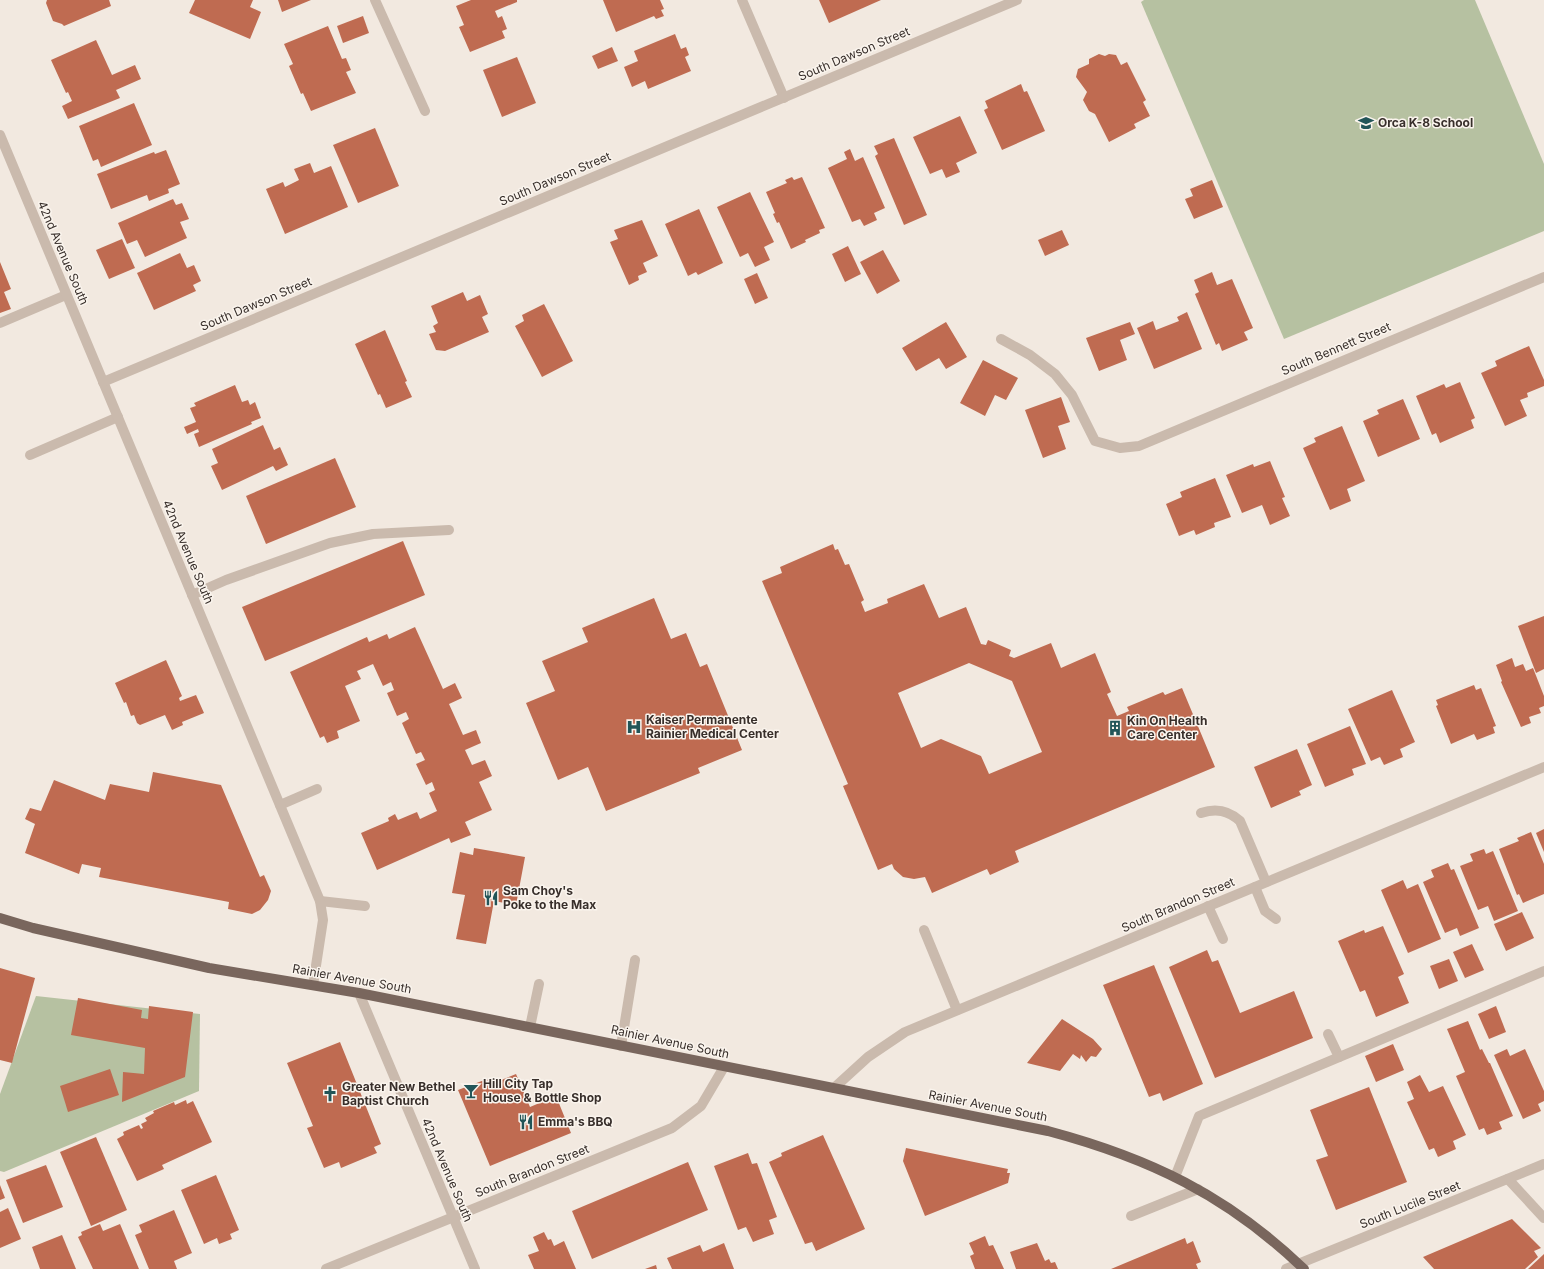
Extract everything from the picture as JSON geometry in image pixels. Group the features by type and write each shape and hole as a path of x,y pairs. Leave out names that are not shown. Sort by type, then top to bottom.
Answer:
{"main road":[{"name":"Rainier Avenue South","path":"0,918 34,928 209,968 359,993 1048,1131 1092,1143 1134,1158 1198,1189 1252,1224 1301,1266"}],"street":[{"path":"375,0 425,111"},
{"path":"742,0 784,98"},
{"name":"South Dawson Street","path":"103,382 1017,0"},
{"name":"42nd Avenue South","path":"0,135 320,901 323,920 313,985"},
{"name":"South Bennett Street","path":"1001,339 1030,355 1055,374 1072,395 1095,441 1120,448 1139,446 1544,277"},
{"path":"0,323 66,295"},
{"path":"30,455 118,417"},
{"path":"192,595 226,580 330,543 373,534 449,530"},
{"name":"South Brandon Street","path":"834,1088 868,1057 905,1032 1544,767"},
{"path":"280,805 317,790"},
{"path":"1201,813 1217,809 1233,815 1240,821 1266,882"},
{"path":"1254,887 1265,911 1276,919"},
{"path":"320,901 365,906"},
{"path":"1208,906 1223,939"},
{"path":"924,930 957,1010"},
{"path":"621,1046 635,960"},
{"path":"1175,1177 1199,1116 1544,971"},
{"path":"530,1027 539,984"},
{"name":"42nd Avenue South","path":"359,993 475,1269"},
{"path":"1328,1034 1338,1057"},
{"name":"South Brandon Street","path":"326,1269 672,1128 701,1106 724,1067"},
{"name":"South Lucile Street","path":"1286,1269 1301,1266 1544,1164"},
{"path":"1508,1179 1544,1218"},
{"path":"1131,1216 1198,1189"}],"green space":[{"name":"Orca K-8 School","path":"1144,0 1475,0 1544,164 1544,231 1284,339 1141,2"},
{"path":"36,996 200,1014 199,1091 4,1172 0,1171 0,1094"}],"building":[{"path":"47,0 109,0 111,6 64,26 53,21 46,3"},
{"path":"195,0 253,0 250,7 261,12 250,39 189,13"},
{"path":"278,0 311,0 282,12"},
{"path":"471,0 517,0 517,2 495,11 498,18 502,16 507,29 502,31 505,38 470,52 459,27 464,25 456,6"},
{"path":"603,0 660,0 664,9 661,10 664,16 656,19 654,16 616,32"},
{"path":"819,0 881,0 829,23"},
{"path":"363,16 369,33 343,43 337,26"},
{"path":"328,26 342,59 346,58 351,70 346,72 356,93 311,111 303,93 301,94 289,66 293,64 284,44"},
{"path":"675,34 681,49 686,47 689,55 685,57 691,71 648,89 645,81 632,87 624,67 638,61 634,51"},
{"path":"96,40 112,75 135,65 141,79 116,90 120,98 68,119 62,106 72,101 68,92 66,93 51,60"},
{"path":"612,47 618,61 598,69 592,56"},
{"path":"1099,54 1105,56 1109,54 1116,55 1121,65 1127,62 1146,100 1143,102 1150,116 1134,124 1136,128 1109,142 1095,114 1089,111 1083,100 1087,92 1076,77 1078,69 1089,64 1089,59"},
{"path":"517,57 536,103 502,117 483,70"},
{"path":"1021,84 1024,92 1027,91 1045,131 1002,150 984,110 988,108 985,101"},
{"path":"134,103 152,145 101,167 98,159 93,161 79,126"},
{"path":"960,116 977,153 956,163 960,172 946,178 942,169 930,174 913,137"},
{"path":"375,128 399,186 358,203 333,145"},
{"path":"894,138 927,215 904,225 875,156 878,154 874,146"},
{"path":"850,149 855,161 863,157 885,208 874,213 877,220 864,226 860,219 852,222 828,168 847,159 844,152"},
{"path":"166,150 180,184 168,189 169,193 149,201 147,195 111,209 97,174 154,152 155,154"},
{"path":"310,163 314,173 331,166 348,207 285,234 266,189 283,182 285,187 299,180 294,169"},
{"path":"792,177 794,180 802,177 825,228 819,230 820,233 805,240 806,242 791,249 779,222 777,223 773,214 775,213 766,192 787,183 785,180"},
{"path":"1212,180 1223,207 1194,219 1185,199 1193,196 1190,189"},
{"path":"750,192 774,242 764,247 770,260 755,267 748,253 740,257 717,207"},
{"path":"173,199 176,205 182,203 189,219 180,222 187,238 145,257 137,240 127,244 118,223"},
{"path":"699,209 723,263 698,275 696,272 688,276 665,224"},
{"path":"642,220 658,256 643,263 647,272 638,276 639,280 629,285 610,242 618,239 614,230"},
{"path":"1062,230 1069,245 1045,256 1038,240"},
{"path":"122,239 135,268 109,279 96,250"},
{"path":"848,246 861,274 845,282 832,254"},
{"path":"883,250 900,281 877,294 860,262"},
{"path":"180,253 187,268 194,265 201,281 193,285 196,291 154,310 137,273"},
{"path":"0,262 11,289 4,292 11,309 0,313"},
{"path":"1212,272 1217,285 1232,279 1253,328 1244,332 1248,340 1222,351 1219,343 1216,345 1195,294 1199,292 1194,280"},
{"path":"757,273 768,298 755,304 744,279"},
{"path":"463,292 467,301 480,295 488,314 482,317 489,332 445,351 436,350 429,334 436,332 433,326 438,323 431,306"},
{"path":"544,304 573,361 542,377 515,326 524,321 522,315"},
{"path":"1187,312 1202,349 1154,369 1137,328 1153,321 1156,330 1179,321 1177,317"},
{"path":"946,322 967,357 946,369 939,358 916,371 902,348"},
{"path":"1130,322 1135,334 1120,340 1127,360 1099,371 1086,338"},
{"path":"385,330 407,381 405,382 412,397 386,408 380,394 378,395 355,344"},
{"path":"1529,346 1544,380 1544,386 1527,393 1528,397 1520,400 1527,416 1505,426 1481,373 1497,366 1495,361"},
{"path":"983,360 1018,378 1006,400 995,395 985,416 960,403"},
{"path":"1460,382 1475,418 1471,420 1474,428 1440,443 1436,433 1432,435 1416,396 1444,384 1446,388"},
{"path":"235,385 242,402 248,400 250,405 255,402 261,418 251,422 252,424 199,447 194,434 199,432 198,429 187,434 184,427 196,422 190,408 196,406 194,403"},
{"path":"1061,397 1070,422 1058,426 1066,449 1043,458 1025,410"},
{"path":"1403,399 1420,439 1378,457 1363,421 1379,414 1377,410"},
{"path":"263,425 274,450 280,447 288,465 276,471 273,466 222,490 211,466 218,463 212,449"},
{"path":"1342,426 1365,481 1347,489 1351,501 1330,510 1303,448 1316,442 1314,438"},
{"path":"335,458 356,507 266,544 246,496"},
{"path":"1270,461 1285,497 1282,498 1290,516 1270,525 1262,505 1242,513 1226,475 1253,464 1254,467"},
{"path":"1215,478 1231,517 1214,523 1215,527 1196,535 1194,530 1179,536 1166,504 1182,497 1180,492"},
{"path":"403,541 425,595 265,661 242,607"},
{"name":"Kin On Health Care Center","path":"833,544 835,550 838,549 845,565 849,564 864,600 861,602 865,612 888,603 887,599 924,584 939,618 966,607 981,644 986,645 988,640 1011,650 1009,656 1014,658 1051,643 1061,668 1095,653 1111,692 1107,694 1117,716 1129,711 1127,707 1163,692 1165,695 1182,688 1215,767 1015,851 1019,862 990,875 987,869 932,893 925,877 914,879 903,877 894,869 892,864 878,870 843,786 848,784 762,581 782,573 780,567","holes":["969,663 1012,681 1042,752 989,774 981,756 941,739 921,748 898,693"]},
{"name":"Kaiser Permanente Rainier Medical Center","path":"654,598 671,639 686,633 700,667 707,664 742,750 698,768 700,773 606,811 588,767 558,780 526,703 555,691 542,661 588,642 582,628"},
{"path":"1544,616 1544,669 1536,673 1518,626"},
{"path":"415,627 443,689 455,683 462,698 449,704 463,735 476,730 481,743 465,750 472,765 485,760 492,776 479,782 492,810 465,822 471,835 451,843 449,838 377,870 361,833 389,821 388,818 395,814 398,820 417,812 420,819 437,811 429,793 435,790 432,782 426,785 416,764 425,760 421,752 416,754 402,723 409,719 406,712 397,716 387,693 394,690 391,682 383,686 373,664 357,671 361,679 345,686 360,721 337,731 339,738 327,743 324,736 320,738 290,672 367,637 369,642 387,634 389,639"},
{"path":"1512,658 1515,667 1523,664 1526,671 1533,668 1544,696 1544,706 1539,708 1541,713 1529,717 1531,723 1521,727 1501,682 1502,681 1496,665"},
{"path":"166,660 182,696 179,698 180,701 196,695 204,713 182,722 183,725 172,730 165,715 140,725 137,723 134,715 131,716 126,702 124,703 115,683"},
{"path":"1474,685 1476,690 1481,688 1496,726 1493,727 1495,733 1477,740 1474,734 1451,744 1436,706 1438,705 1436,700"},
{"path":"1392,690 1415,742 1400,749 1403,757 1384,765 1380,757 1371,761 1348,709"},
{"path":"1350,726 1366,764 1352,769 1354,775 1325,787 1307,744"},
{"path":"1297,749 1312,785 1299,791 1301,795 1271,808 1254,767"},
{"path":"153,772 221,785 260,877 264,875 271,891 268,900 260,910 252,914 228,909 229,902 99,877 101,868 82,864 79,874 25,853 35,824 25,819 30,808 41,811 54,780 105,800 110,784 149,792"},
{"path":"1544,829 1544,852 1536,833"},
{"path":"1531,832 1544,864 1544,894 1523,903 1519,894 1517,895 1499,849 1519,841 1517,838"},
{"name":"Sam Choy's Poke to the Max","path":"474,848 525,857 516,905 494,901 486,944 456,939 465,895 452,893 460,852 473,855"},
{"path":"1484,849 1486,854 1493,851 1518,911 1494,921 1488,906 1478,910 1460,866 1473,861 1470,854"},
{"path":"1448,863 1451,870 1454,869 1479,928 1460,936 1457,928 1445,933 1423,882 1434,877 1431,870"},
{"path":"1403,880 1407,889 1418,884 1441,939 1408,953 1381,890"},
{"path":"1522,912 1534,938 1506,951 1494,924"},
{"path":"1383,926 1404,974 1398,977 1409,1003 1376,1017 1365,990 1360,992 1338,941 1364,930 1365,933"},
{"path":"1472,944 1484,970 1465,978 1453,952"},
{"path":"1207,950 1212,962 1218,960 1240,1013 1294,991 1313,1038 1215,1078 1169,967"},
{"path":"1449,959 1458,981 1439,989 1430,966"},
{"path":"1154,965 1203,1084 1163,1101 1160,1093 1149,1097 1103,985"},
{"path":"0,968 35,978 12,1063 0,1060"},
{"path":"78,998 142,1010 141,1018 148,1019 149,1006 193,1012 185,1077 122,1102 123,1072 144,1074 145,1048 71,1035"},
{"path":"1496,1006 1506,1032 1489,1039 1478,1014"},
{"path":"1062,1019 1093,1039 1102,1049 1096,1057 1091,1056 1086,1062 1081,1055 1080,1059 1073,1054 1060,1071 1027,1063"},
{"path":"1468,1021 1480,1050 1482,1049 1490,1063 1513,1116 1499,1122 1502,1129 1487,1135 1484,1128 1479,1130 1456,1076 1465,1072 1447,1029"},
{"name":"Greater New Bethel Baptist Church","path":"340,1042 381,1144 374,1147 377,1153 341,1168 339,1162 324,1168 307,1128 313,1126 287,1063"},
{"path":"1393,1044 1404,1070 1376,1082 1365,1056"},
{"path":"1507,1049 1510,1056 1525,1049 1544,1091 1544,1101 1538,1104 1541,1111 1523,1119 1494,1055"},
{"path":"110,1069 119,1095 68,1112 60,1086"},
{"path":"516,1074 530,1107 556,1096 571,1133 490,1166 458,1090 487,1079 489,1085"},
{"path":"1420,1075 1429,1092 1443,1086 1466,1135 1453,1141 1456,1149 1438,1157 1434,1148 1429,1150 1407,1102 1414,1099 1407,1082"},
{"path":"1369,1087 1407,1182 1336,1210 1316,1160 1328,1156 1310,1110"},
{"path":"186,1100 187,1104 193,1101 212,1142 162,1165 164,1169 137,1181 117,1139 124,1135 123,1132 139,1125 141,1129 143,1128 141,1124 147,1121 145,1118 154,1113 153,1111 174,1102 175,1105"},
{"path":"823,1135 865,1229 816,1251 812,1242 805,1244 769,1162 782,1156 781,1153"},
{"path":"96,1137 127,1210 91,1226 60,1152"},
{"path":"906,1148 1008,1169 1007,1173 1010,1173 1008,1183 925,1216 903,1161"},
{"path":"748,1153 752,1164 757,1163 777,1217 769,1220 774,1234 753,1242 746,1227 738,1230 714,1166"},
{"path":"688,1162 708,1210 592,1259 572,1211"},
{"path":"46,1165 63,1207 23,1223 6,1180"},
{"path":"216,1175 239,1230 230,1234 232,1239 219,1244 217,1238 204,1244 181,1190"},
{"path":"0,1185 5,1198 0,1200"},
{"path":"8,1208 21,1239 0,1248 0,1212"},
{"path":"174,1210 192,1253 174,1261 177,1269 149,1269 135,1235 142,1232 139,1225"},
{"path":"1512,1219 1541,1248 1534,1251 1538,1257 1525,1269 1434,1269 1423,1257"},
{"path":"100,1224 103,1231 120,1224 139,1269 93,1269 78,1237 82,1235 81,1232"},
{"path":"544,1232 548,1240 551,1239 554,1246 564,1241 576,1269 534,1269 528,1255 539,1251 533,1237"},
{"path":"62,1235 76,1269 40,1269 32,1247"},
{"path":"985,1236 989,1246 993,1245 1004,1269 975,1269 970,1256 974,1254 969,1243"},
{"path":"1185,1238 1187,1244 1193,1241 1201,1262 1196,1264 1198,1269 1111,1269"},
{"path":"724,1243 734,1269 672,1269 667,1258 700,1245 703,1252"},
{"path":"1037,1243 1045,1261 1049,1259 1051,1263 1055,1262 1058,1269 1016,1269 1010,1252"},
{"path":"1544,1254 1544,1269 1528,1269"},
{"path":"656,1265 657,1269 645,1269"}],"place":[{"name":"Orca K-8 School","path":"1366,123"},
{"name":"Kaiser Permanente Rainier Medical Center","path":"634,727"},
{"name":"Kin On Health Care Center","path":"1115,728"},
{"name":"Sam Choy's Poke to the Max","path":"491,898"},
{"name":"Hill City Tap House & Bottle Shop","path":"471,1091"},
{"name":"Greater New Bethel Baptist Church","path":"330,1094"},
{"name":"Emma's BBQ","path":"526,1122"}]}
